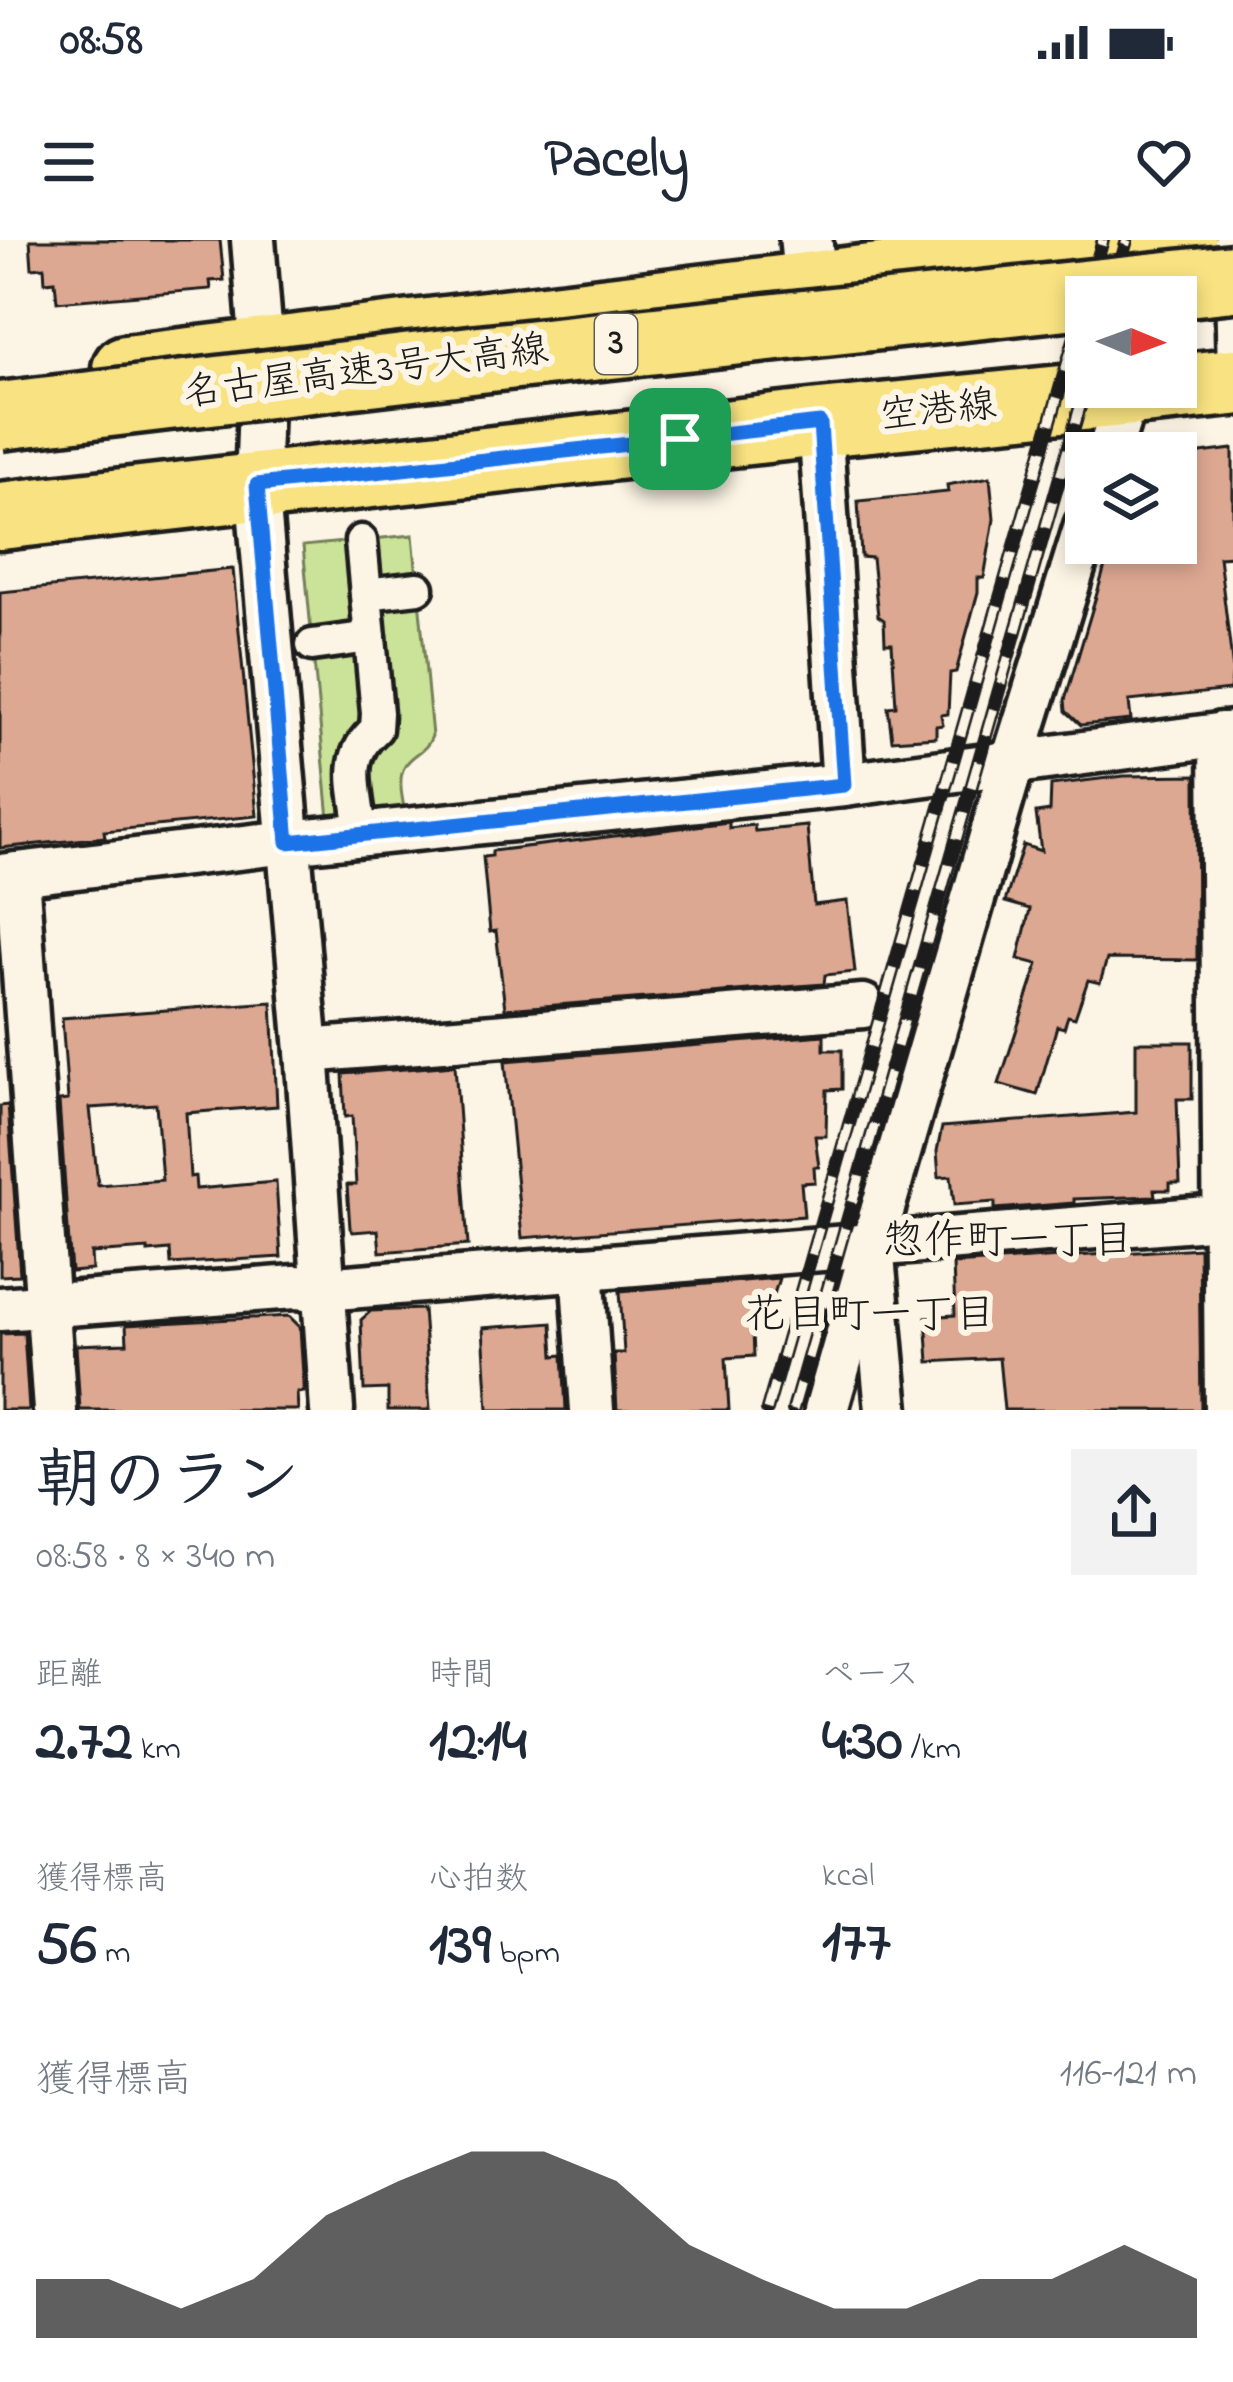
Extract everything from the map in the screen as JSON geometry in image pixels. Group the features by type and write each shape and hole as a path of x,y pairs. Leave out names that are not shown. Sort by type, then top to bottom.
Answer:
{"main road":[{"path":"0,386 262,351 808,262 1182,240"},
{"name":"名古屋高速3号大高線","path":"0,416 1233,278"},
{"path":"1197,327 1233,323"},
{"name":"名古屋高速3号大高線","path":"0,461 1065,341"},
{"name":"空港線","path":"0,516 820,423 1118,423 1233,382"}],"street":[{"path":"254,240 262,351 257,485 307,1051 332,1410"},
{"path":"1229,240 1233,373"},
{"path":"820,423 844,785"},
{"path":"360,825 354,759 358,745 376,729 377,713 361,541"},
{"path":"826,1410 1012,761 1074,564"},
{"path":"366,594 418,588"},
{"path":"312,645 370,638"},
{"path":"55,1410 8,875 844,785 1227,733 1230,1216 1226,1410"},
{"path":"307,1051 863,1006"},
{"path":"0,1309 295,1287 323,1289 1230,1216"},
{"path":"872,1246 887,1410"},
{"path":"582,1268 592,1410"}],"green space":[{"path":"413,535 432,736 402,772 406,819 330,829 303,546"}],"building":[{"path":"30,240 220,240 224,280 210,281 211,289 57,302 55,281 45,282 44,267 32,268"},
{"path":"1233,449 1233,556 1219,557 1233,670 1230,690 1129,701 1131,720 1081,725 1066,711 1065,700 1106,564 1197,564 1197,453"},
{"path":"990,477 994,519 984,578 978,578 956,672 950,673 948,714 941,715 943,725 936,726 936,737 892,740 888,707 896,706 892,643 885,643 884,620 878,616 872,558 861,557 858,501 948,492 947,485"},
{"path":"233,569 257,816 104,831 105,837 0,848 0,592"},
{"path":"1196,775 1197,960 1107,959 1100,983 1088,980 1075,1018 1068,1016 1064,1028 1057,1026 1037,1095 999,1084 1038,964 1018,959 1030,909 1005,902 1023,845 1041,851 1036,813 1050,811 1051,785 1124,776"},
{"path":"729,822 729,828 754,825 755,831 807,826 814,905 847,901 855,972 825,975 824,984 505,1009 496,931 490,932 483,857 492,856 492,851"},
{"path":"272,1002 277,1106 186,1113 190,1177 195,1176 196,1189 276,1182 281,1257 171,1264 170,1250 91,1253 92,1270 71,1272 59,1101 68,1100 62,1018","holes":["156,1104 162,1180 98,1185 90,1108"]},
{"path":"824,1035 824,1050 842,1050 842,1089 827,1090 826,1136 815,1136 819,1167 814,1167 815,1182 801,1183 804,1216 522,1238 505,1061"},
{"path":"1136,1042 1192,1042 1192,1099 1177,1099 1180,1183 1170,1183 1170,1190 1154,1190 1155,1196 995,1209 995,1202 954,1205 951,1176 939,1177 942,1127 1136,1112"},
{"path":"455,1065 468,1245 380,1252 378,1230 353,1232 350,1228 347,1185 356,1185 352,1116 345,1117 343,1074"},
{"path":"8,1105 20,1275 0,1276 0,1106"},
{"path":"1199,1248 1201,1410 1004,1410 999,1358 929,1362 926,1317 955,1315 953,1264"},
{"path":"779,1278 763,1330 753,1331 754,1356 726,1358 729,1410 617,1410 614,1353 624,1353 620,1291"},
{"path":"423,1309 430,1410 388,1410 388,1389 364,1390 361,1320 371,1311"},
{"path":"289,1316 300,1327 304,1392 297,1393 298,1410 80,1410 76,1345 127,1343 126,1325"},
{"path":"552,1323 554,1356 563,1355 566,1410 488,1410 483,1328"},
{"path":"24,1333 29,1410 0,1410 0,1334"}],"railway":[{"path":"1092,276 1103,240"},
{"path":"1117,276 1127,240"},
{"path":"767,1410 1065,371"},
{"path":"793,1410 1080,408"}],"district":[{"name":"惣作町一丁目","path":"1008,1242"},
{"name":"花目町一丁目","path":"870,1316"}],"route":[{"path":"820,423 844,785 288,842 257,485 680,439 820,423"}]}
